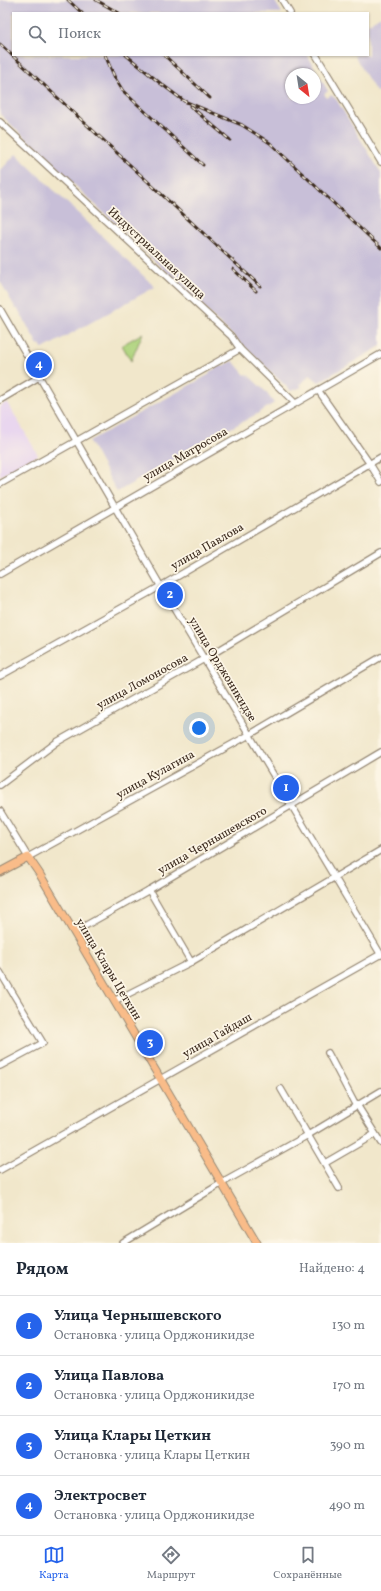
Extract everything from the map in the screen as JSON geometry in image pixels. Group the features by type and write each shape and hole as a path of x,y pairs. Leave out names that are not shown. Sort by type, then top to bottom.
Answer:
{"main road":[{"name":"улица Кулагина","path":"0,872 28,857"},
{"name":"улица Клары Цеткин","path":"28,857 42,877 116,1000 257,1243"}],"street":[{"path":"282,0 289,12"},
{"path":"317,56 381,162"},
{"name":"Индустриальная улица","path":"0,122 231,336 240,349 295,403"},
{"name":"улица Орджоникидзе","path":"0,309 204,659 381,954"},
{"path":"0,484 240,349"},
{"name":"улица Матросова","path":"0,574 381,354"},
{"path":"0,400 39,377"},
{"path":"318,390 381,482"},
{"name":"улица Павлова","path":"0,676 161,586 381,457"},
{"name":"улица Ломоносова","path":"0,785 57,742 204,659 381,553"},
{"name":"улица Кулагина","path":"28,857 250,734 381,657"},
{"name":"улица Чернышевского","path":"74,932 149,890 381,752"},
{"name":"улица Клары Цеткин","path":"0,811 28,857"},
{"path":"116,1000 191,962 381,850"},
{"path":"149,890 191,962"},
{"name":"улица Гайдаш","path":"0,1170 381,954"},
{"path":"0,972 43,1043 0,1066"},
{"path":"328,1052 356,1106 381,1143"},
{"path":"281,1089 339,1188"},
{"path":"123,1243 222,1182 381,1091"},
{"path":"325,1163 375,1134"}],"shaded area":[{"path":"0,0 274,0 281,12 12,12 12,56 308,56 315,68 285,68 285,104 321,104 321,79 328,91 324,94 327,98 331,95 336,99 381,173 381,346 319,382 310,375 300,385 302,387 291,391 0,114"},
{"path":"381,16 381,90 376,92 355,56 369,56 369,23"},
{"path":"16,154 155,287 43,349 40,344 38,345 0,281 0,171"},
{"path":"233,361 245,375 247,374 265,391 274,403 117,492 89,441 210,374 209,372"},
{"path":"7,402 38,455 0,476 0,406"}],"green space":[{"path":"143,333 131,361 122,345"}],"railway":[{"path":"68,0 81,12"},
{"path":"96,0 117,12"},
{"path":"0,44 12,55"},
{"path":"13,56 260,286"},
{"path":"105,56 115,78 123,91 203,165"},
{"path":"127,56 184,101 242,125 270,143 381,248"},
{"path":"165,56 210,98"},
{"path":"190,106 230,140"},
{"path":"233,269 256,291"}],"place":[{"name":"Электросвет","path":"39,365"},
{"name":"Улица Павлова","path":"170,595"},
{"name":"Улица Чернышевского","path":"286,788"},
{"name":"Улица Клары Цеткин","path":"150,1043"}]}
